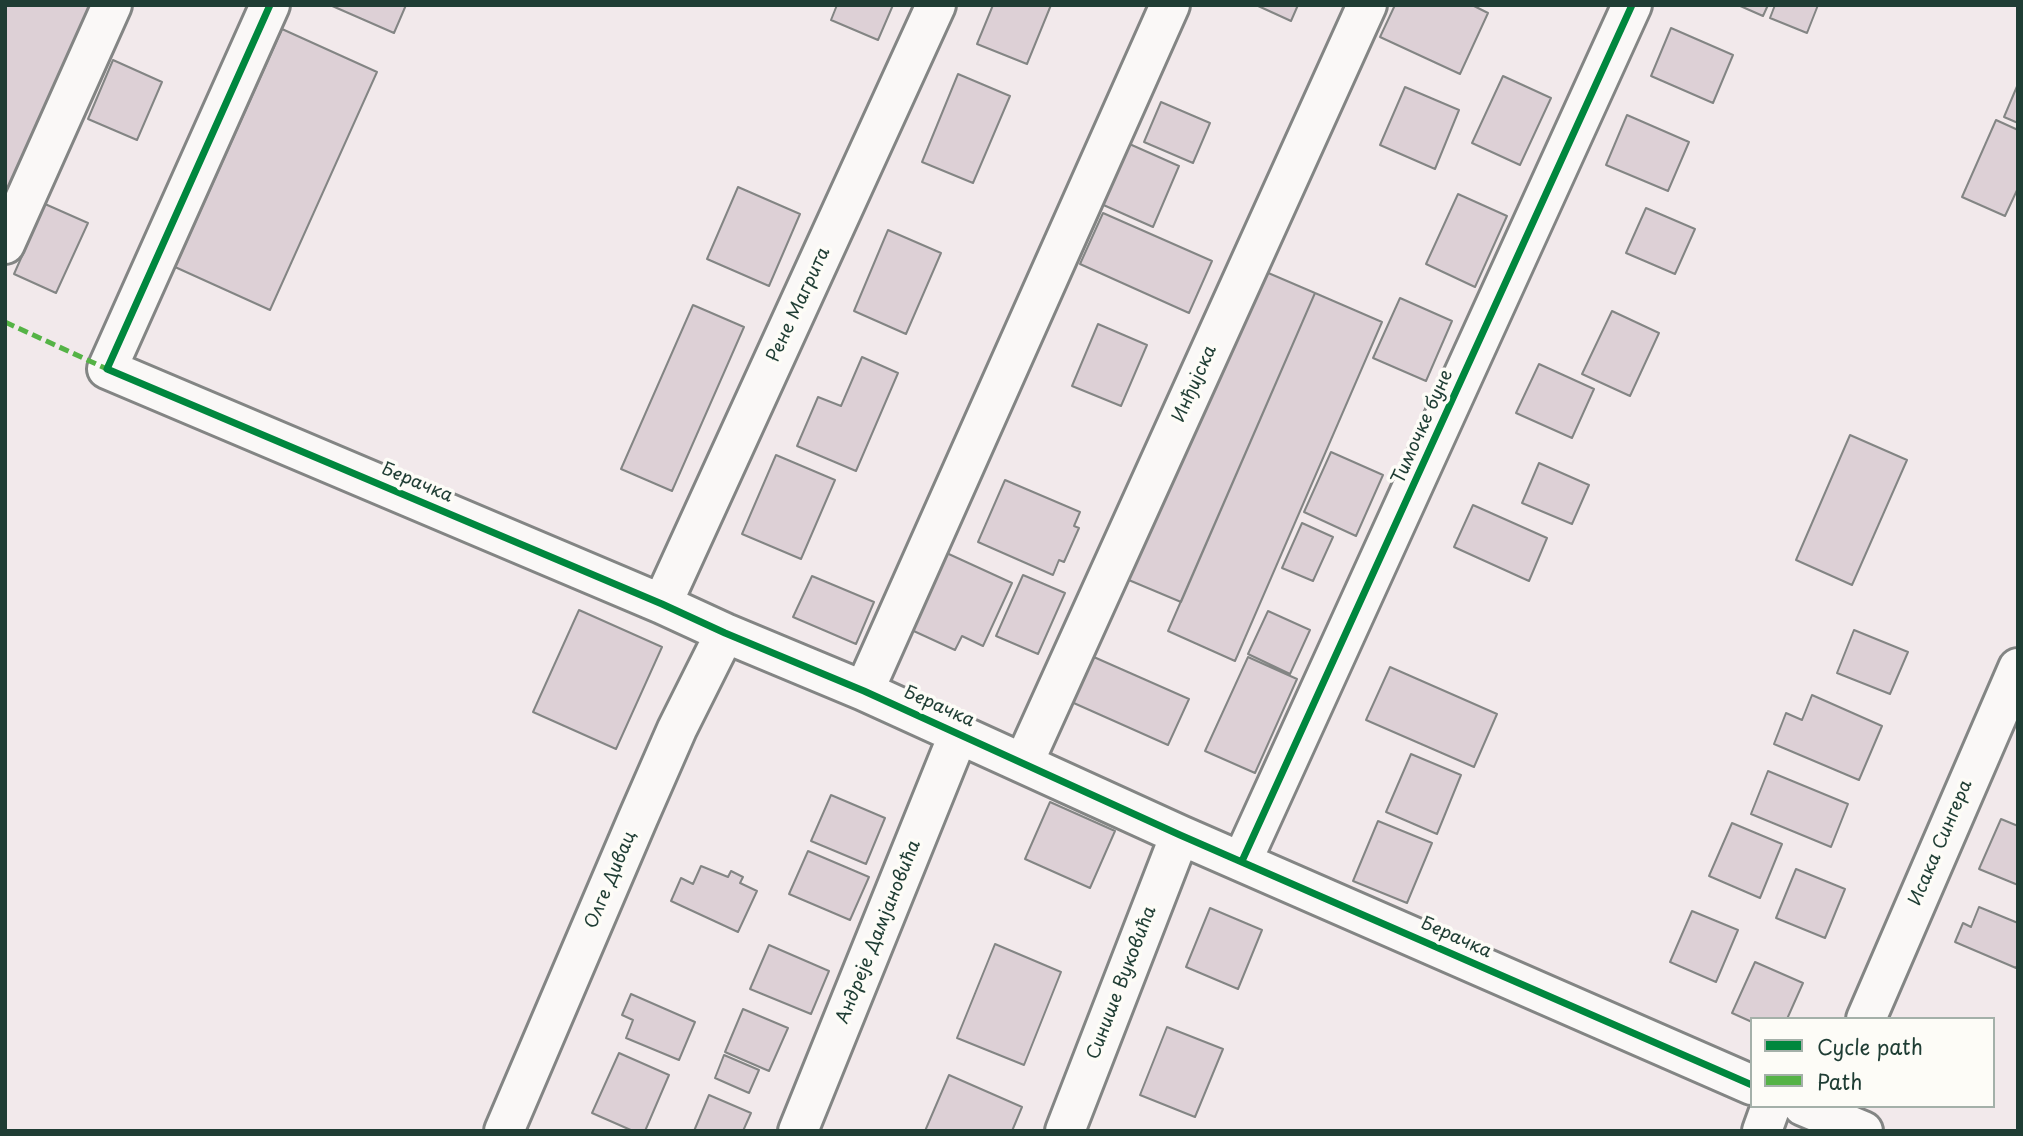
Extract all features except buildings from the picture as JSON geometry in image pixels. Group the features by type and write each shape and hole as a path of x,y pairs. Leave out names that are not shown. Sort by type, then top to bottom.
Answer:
{"street":[{"path":"5,244 112,5"},
{"name":"Берачка","path":"270,5 107,369 864,691 1180,835 1750,1084"},
{"name":"Рене Магрита","path":"662,604 936,5"},
{"path":"864,691 1170,5"},
{"name":"Инђијска","path":"1024,762 1367,5"},
{"name":"Тимочке буне","path":"1242,861 1632,5"},
{"name":"Олге Дивац","path":"504,1131 643,805 725,633"},
{"name":"Исака Сингера","path":"1867,1017 2018,668"},
{"name":"Андреје Дамјановића","path":"798,1131 959,733"},
{"name":"Синише Вуковића","path":"1065,1131 1180,835"},
{"path":"1762,1131 1770,1108"},
{"path":"1818,1109 1863,1131"}],"marked path":[{"path":"5,322 107,369"}],"cycle path":[{"path":"270,5 107,369 864,691 1180,835 1750,1084"},
{"path":"1242,861 1632,5"}]}
